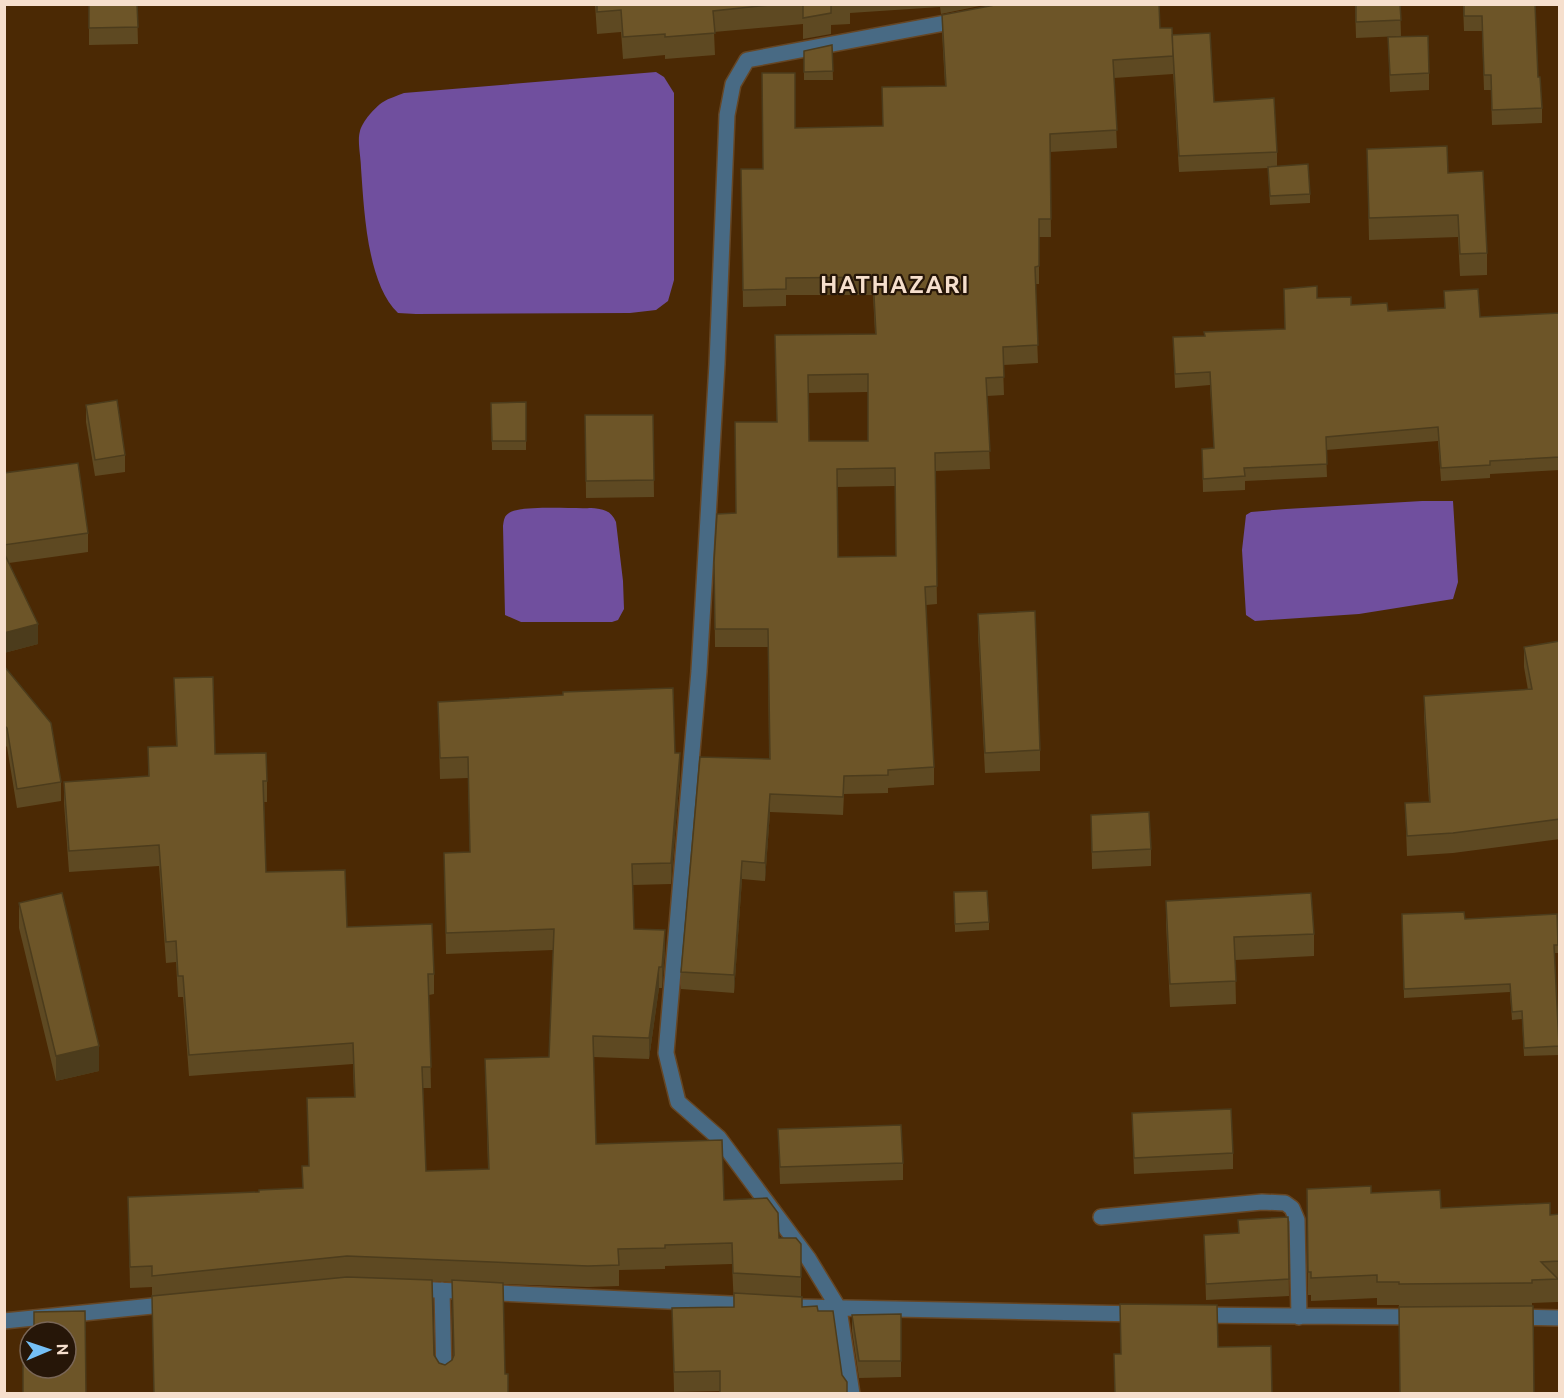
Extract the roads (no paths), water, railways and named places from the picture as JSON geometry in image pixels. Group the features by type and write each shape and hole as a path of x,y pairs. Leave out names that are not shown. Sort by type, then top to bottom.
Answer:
{"street":[{"path":"852,1394 839,1309 808,1258 718,1138 678,1102 666,1053 699,671 717,364 727,115 733,84 747,60 975,17"},
{"path":"1101,1217 1262,1202 1285,1203 1292,1208 1297,1220 1299,1317"},
{"path":"394,1288 839,1309 1158,1315"},
{"path":"442,1290 444,1375"},
{"path":"4,1321 182,1304"},
{"path":"1181,1315 1431,1317"},
{"path":"1502,1317 1550,1316 1560,1318"}],"district":[{"name":"HATHAZARI","path":"895,285"}]}
